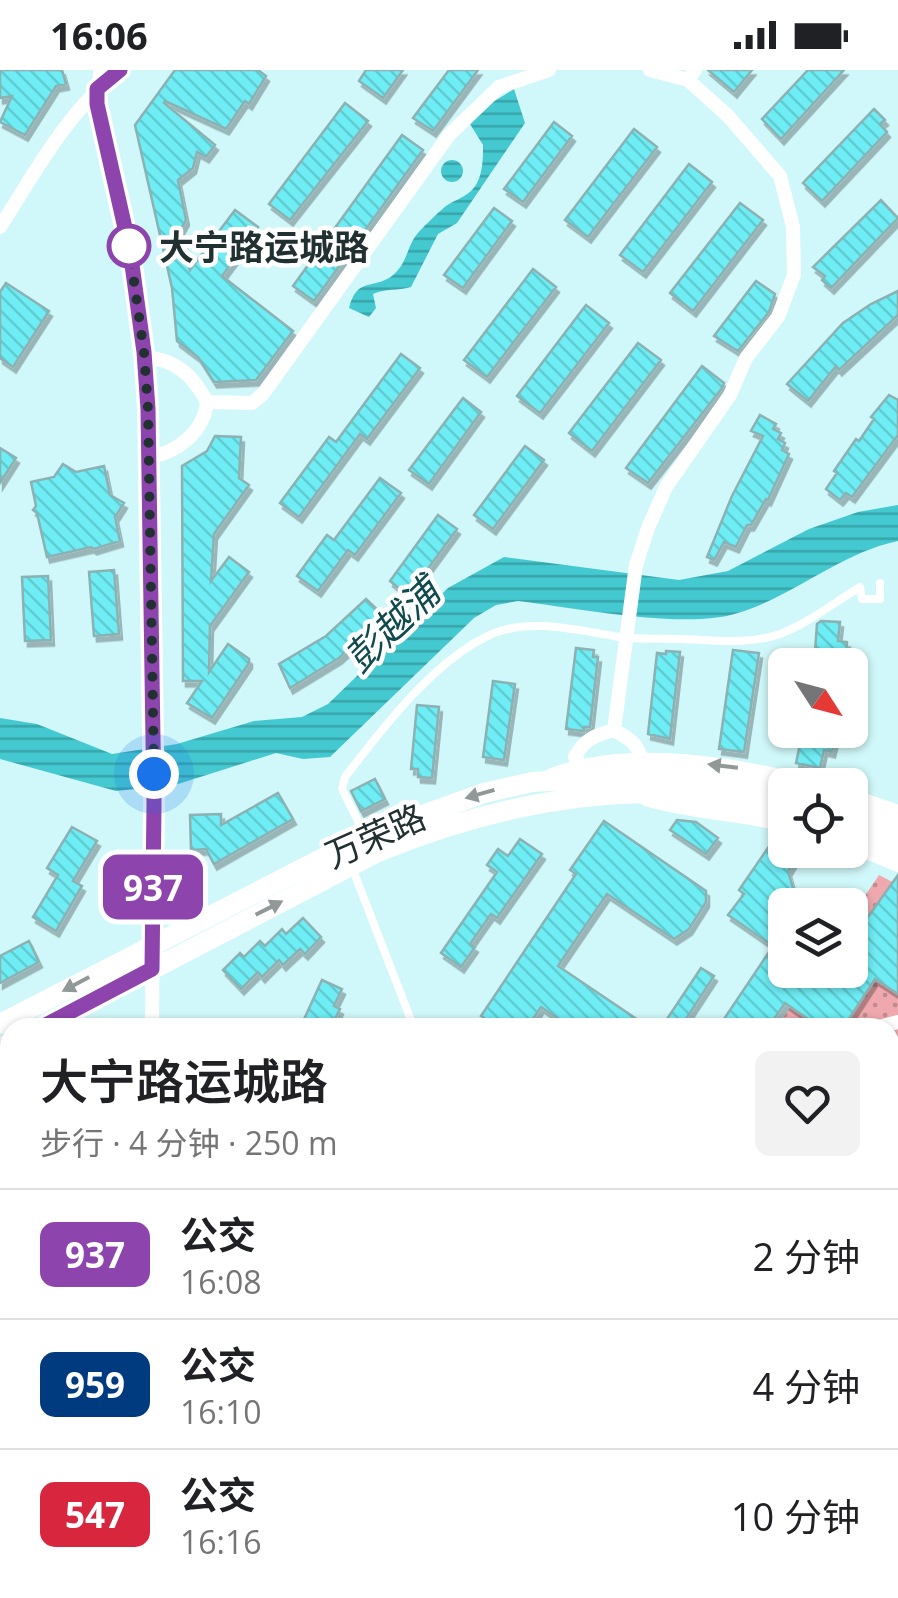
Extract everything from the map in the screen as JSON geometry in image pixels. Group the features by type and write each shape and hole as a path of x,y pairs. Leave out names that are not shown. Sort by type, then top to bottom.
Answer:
{"main road":[{"name":"万荣路","path":"12,1018 366,836 428,810 532,782 684,777 768,789"},
{"name":"万荣路","path":"59,1018 351,866 435,828 537,802 632,794 731,799 768,807"},
{"path":"868,817 898,829"},
{"path":"868,836 898,848"}],"street":[{"path":"100,70 98,116 130,250 144,357 154,805 152,1018"},
{"path":"0,227 65,124 120,70"},
{"path":"207,402 252,403 263,394 426,166 471,110 499,87 549,70"},
{"path":"614,730 636,565 666,486 730,394 746,358 778,317 794,275 793,227 780,176 691,75 650,70"},
{"path":"144,357 172,362 207,402 206,417 177,448 149,457"},
{"path":"579,764 575,756 581,745 593,736 614,730 634,743 640,750 641,761"},
{"path":"532,782 579,764 641,761 736,768 768,775"},
{"path":"632,794 679,810 768,822"},
{"path":"868,801 898,812"},
{"path":"868,852 898,865"}],"lane":[{"path":"366,836 342,788 345,777 442,667 467,646 520,626 627,630 719,643 781,634 860,587 862,599 880,599 880,583"},
{"path":"351,866 410,1018"}],"shaded area":[{"path":"879,875 898,885 898,1018 783,1018 803,988 868,988 868,891"}],"water":[{"path":"514,89 525,123 457,223 438,234 411,287 373,294 376,308 369,317 349,308 360,288 395,273 420,231 446,206 474,188 482,169 483,145 470,124 488,105"},
{"path":"452,160 460,163 460,179 452,182 444,179 441,171 444,163"},
{"path":"898,505 898,541 856,555 738,613 716,618 661,619 518,601 496,605 474,618 330,757 303,759 276,753 175,785 116,791 0,759 0,718 37,724 112,754 177,744 254,721 302,717 328,704 448,588 504,557 679,580 728,571 809,529 858,512"}],"building":[{"path":"0,70 62,70 66,84 56,86 25,135 0,122 12,96 0,98"},
{"path":"175,70 258,70 266,76 249,104 245,101 226,129 164,103 215,145 206,157 197,152 193,168 178,180 186,220 181,229 190,270 235,210 258,227 222,276 293,331 256,380 214,382 198,357 177,341 172,288 135,125"},
{"path":"366,70 403,70 383,98 359,81"},
{"path":"449,70 478,70 433,131 413,118"},
{"path":"708,70 752,70 734,92"},
{"path":"808,70 844,70 781,139 762,119"},
{"path":"345,103 368,121 290,220 269,204"},
{"path":"874,109 885,120 880,124 887,132 822,201 803,183"},
{"path":"554,122 572,136 523,202 504,189"},
{"path":"634,129 657,147 588,237 565,220"},
{"path":"402,135 423,150 314,301 293,286"},
{"path":"689,164 712,182 643,272 620,255"},
{"path":"881,200 898,218 831,288 822,280 825,276 813,267"},
{"path":"740,203 763,220 693,311 670,293"},
{"path":"494,208 512,221 463,288 444,275"},
{"path":"533,269 556,287 487,377 464,360"},
{"path":"756,281 775,294 769,312 738,351 714,336"},
{"path":"6,283 49,311 13,367 0,358 0,292"},
{"path":"898,291 898,315 839,370 836,366 808,401 787,384 843,323"},
{"path":"586,305 609,323 540,413 517,396"},
{"path":"638,343 661,360 592,451 569,433"},
{"path":"401,354 420,368 367,439 360,434 299,517 280,503 329,437 336,442"},
{"path":"702,366 724,383 722,388 648,483 626,468"},
{"path":"889,395 898,400 898,435 852,497 846,493 840,500 826,489 837,473 834,471"},
{"path":"463,398 481,412 429,484 409,470"},
{"path":"760,415 776,424 773,429 781,433 778,439 785,443 782,450 789,454 768,500 751,525 747,525 736,547 724,542 714,560 707,557 763,436 751,431"},
{"path":"215,436 241,437 239,478 249,485 214,534 211,581 229,557 249,572 210,626 209,672 228,644 249,663 212,718 187,703 202,681 183,681 182,466 207,451"},
{"path":"525,446 544,460 493,529 474,515"},
{"path":"0,448 16,458 0,483"},
{"path":"63,464 76,472 104,466 110,495 124,503 115,517 120,541 47,557 33,510 36,506 31,482 54,477"},
{"path":"380,478 401,493 355,555 348,550 318,591 297,576 327,535 334,540"},
{"path":"438,515 457,529 408,596 390,581"},
{"path":"114,570 119,634 94,636 89,572"},
{"path":"48,576 51,640 25,641 22,577"},
{"path":"366,599 384,616 339,658 290,688 279,664 326,636"},
{"path":"840,622 838,641 847,642 846,648 815,648 817,624"},
{"path":"576,648 594,650 593,657 598,657 590,727 584,727 584,731 566,729"},
{"path":"733,650 759,653 744,752 719,749"},
{"path":"680,652 670,739 648,734 657,653"},
{"path":"493,681 515,684 504,760 483,757"},
{"path":"417,705 439,707 432,778 418,777 418,769 411,769"},
{"path":"799,748 833,748 832,752 824,750 820,768 796,763"},
{"path":"375,779 385,799 361,811 351,791"},
{"path":"278,793 293,819 214,864 206,849 191,850 190,815 221,814 221,825"},
{"path":"677,820 696,822 718,838 706,854 670,830"},
{"path":"604,821 706,891 706,902 689,929 674,939 607,894 558,966 635,1018 557,1018 541,1007 534,1018 484,1018 481,1016 576,874 570,870"},
{"path":"72,827 97,841 73,881 82,886 56,931 33,917 58,875 47,868"},
{"path":"520,839 542,854 497,918 491,914 470,944 475,947 461,967 441,953 497,872 487,865 498,849 508,856"},
{"path":"768,848 768,868 790,868 793,888 768,888 768,943 728,915 744,894 739,890"},
{"path":"898,875 898,994 875,979 850,1018 807,1018 785,1003 775,1018 725,1018 768,953 768,988 868,988 868,917"},
{"path":"303,918 321,937 305,954 300,949 283,965 279,960 262,977 258,972 241,989 223,970 240,953 244,957 260,941 265,946 282,929 286,934"},
{"path":"29,941 39,962 0,983 0,956"},
{"path":"701,968 714,976 687,1018 668,1018"},
{"path":"322,980 342,989 334,1006 340,1009 336,1018 305,1018"}],"bus line":[{"name":"937","path":"59,1018 152,969 154,805 148,409 130,250 97,104 97,89 120,70"}],"place":[{"name":"大宁路运城路","path":"129,246"}],"route":[{"path":"129,246 148,409 154,774"}],"water label":[{"name":"彭越浦","path":"391,624"}]}
